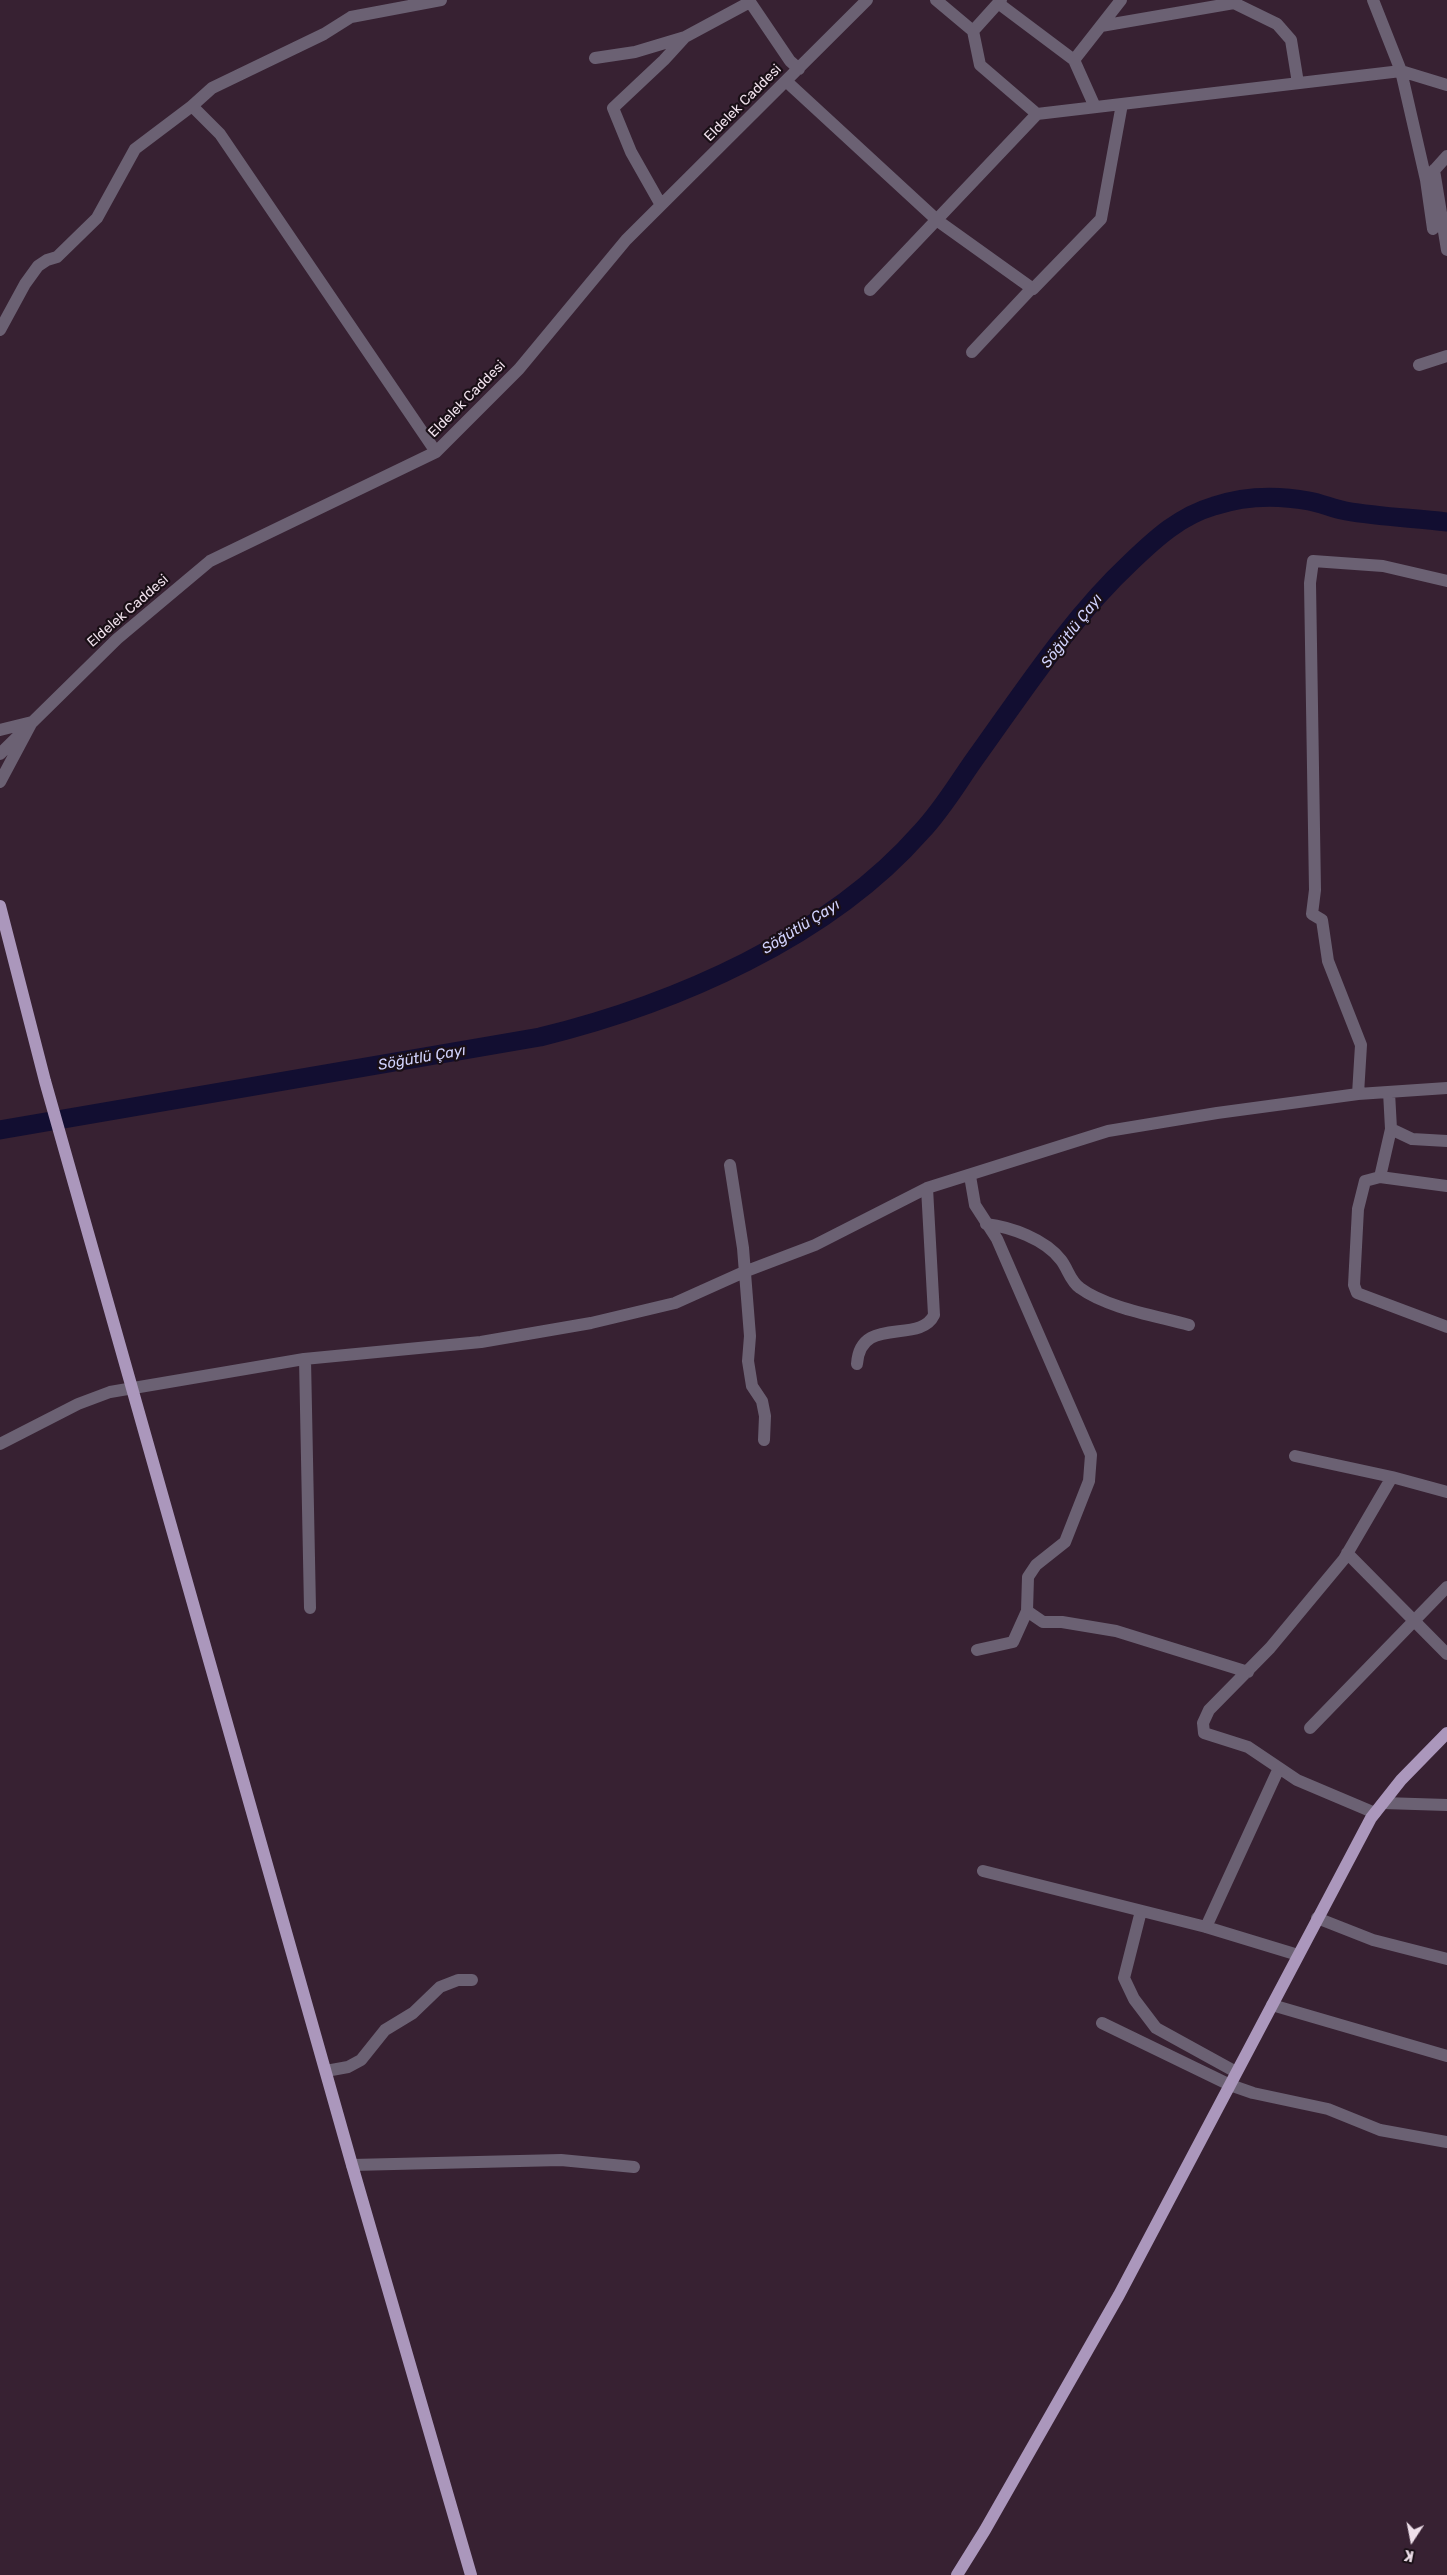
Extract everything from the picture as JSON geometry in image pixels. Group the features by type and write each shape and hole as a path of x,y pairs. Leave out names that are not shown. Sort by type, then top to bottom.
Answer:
{"main road":[{"path":"0,906 45,1081 134,1388 352,2165 471,2575"},
{"path":"956,2575 985,2530 1119,2295 1298,1955 1379,1808 1401,1780 1447,1733"}],"street":[{"path":"0,330 24,284 38,266 57,257 97,218 135,149 192,106 212,88 324,34 352,17 441,0"},
{"name":"Eldelek Caddesi","path":"0,754 117,639 210,561 436,452 519,369 626,240 867,0"},
{"path":"936,0 973,31 980,65 1037,114"},
{"path":"1074,60 1121,0"},
{"path":"1373,0 1401,71 1430,175 1447,250"},
{"path":"595,58 635,52 684,37 750,1 790,61 798,69"},
{"path":"973,31 1000,1 1074,60 1095,107"},
{"path":"1101,26 1232,1 1277,24 1291,40 1298,83"},
{"path":"661,205 631,152 613,108 664,60 684,37"},
{"path":"870,290 938,221 1037,114 1401,71 1447,85"},
{"path":"786,81 938,221 1032,288"},
{"path":"972,352 1101,219 1122,104"},
{"path":"192,106 220,134 436,452"},
{"path":"1433,229 1430,175 1447,156"},
{"path":"1420,366 1447,356"},
{"path":"1358,1094 1361,1045 1328,960 1322,920 1312,914 1315,890 1310,583 1313,560 1383,566 1447,582"},
{"path":"0,730 32,722"},
{"path":"0,782 32,722"},
{"path":"0,1444 78,1404 110,1392 305,1359 481,1342 591,1324 675,1303 744,1272 816,1245 927,1188 1108,1131 1217,1113 1358,1094 1447,1088"},
{"path":"1380,1177 1391,1129 1389,1092"},
{"path":"1391,1129 1412,1139 1447,1141"},
{"path":"730,1165 750,1336 748,1362 752,1386 762,1401 765,1416 764,1440"},
{"path":"970,1176 975,1205 1001,1248 1091,1455 1089,1481 1065,1542 1036,1565 1028,1577 1027,1611 1013,1642 977,1650"},
{"path":"1447,1186 1380,1177 1365,1181 1358,1209 1354,1284 1357,1293 1447,1327"},
{"path":"857,1364 861,1350 874,1336 924,1326 934,1315 927,1188"},
{"path":"986,1224 1001,1226 1015,1231 1052,1251 1062,1260 1072,1281 1080,1288 1104,1301 1189,1325"},
{"path":"305,1359 310,1608"},
{"path":"1296,1456 1392,1477 1447,1492"},
{"path":"1392,1477 1347,1553 1248,1672 1209,1710 1203,1723 1204,1734 1248,1747 1313,1788 1379,1808 1447,1805"},
{"path":"1347,1553 1447,1654"},
{"path":"1310,1728 1447,1587"},
{"path":"1027,1611 1043,1622 1062,1622 1116,1631 1248,1672"},
{"path":"1206,1927 1279,1768"},
{"path":"983,1871 1206,1927 1298,1955"},
{"path":"1141,1911 1124,1978 1134,1999 1156,2028 1236,2072"},
{"path":"1318,1918 1373,1940 1447,1959"},
{"path":"326,2071 348,2067 362,2060 385,2030 413,2014 440,1987 458,1980 472,1980"},
{"path":"1272,2005 1447,2056"},
{"path":"1102,2024 1253,2093 1328,2110 1380,2130 1447,2142"},
{"path":"352,2165 561,2160 634,2167"}],"waterway":[{"name":"Söğütlü Çayı","path":"0,1130 540,1037 643,1006 695,986 746,962 795,935 841,904 883,870 936,815 1029,682 1088,607 1140,553 1179,522 1202,510 1225,503 1249,498 1273,497 1309,501 1359,513 1447,522"}]}
